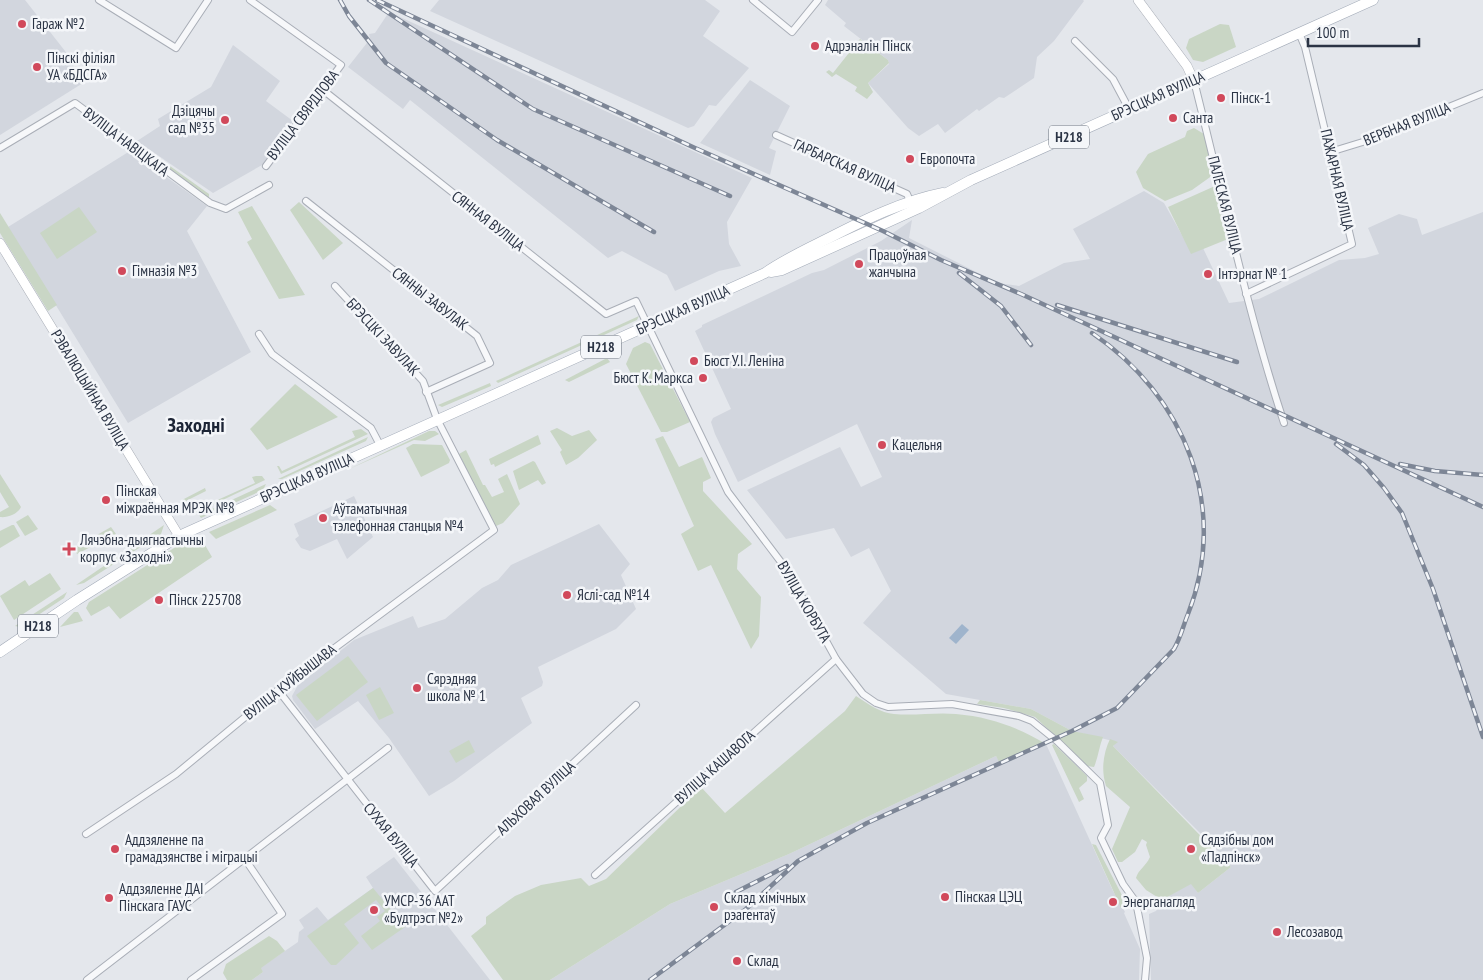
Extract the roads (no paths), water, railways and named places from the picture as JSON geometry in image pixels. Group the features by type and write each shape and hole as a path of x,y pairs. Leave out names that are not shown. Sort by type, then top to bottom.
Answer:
{"main road":[{"name":"БРЭСЦКАЯ ВУЛІЦА","path":"765,273 782,270 919,208 944,193 1373,0"},
{"name":"БРЭСЦКАЯ ВУЛІЦА","path":"0,652 77,600 179,536 765,273 780,262 860,222 910,201 944,193"}],"street":[{"path":"100,0 176,48 208,0"},
{"name":"ВУЛІЦА СВЯРДЛОВА","path":"250,0 341,65 266,166"},
{"path":"753,0 792,32 818,0"},
{"name":"ПАЛЕСКАЯ ВУЛІЦА","path":"1138,0 1187,66 1194,81 1252,323 1284,423"},
{"name":"ПАЖАРНАЯ ВУЛІЦА","path":"1246,294 1352,244 1305,47 1300,33"},
{"path":"1075,41 1113,79 1129,109"},
{"name":"СЯННАЯ ВУЛІЦА","path":"323,90 606,314 636,301 649,326"},
{"name":"ВЕРБНАЯ ВУЛІЦА","path":"1330,152 1366,141 1483,93"},
{"name":"ВУЛІЦА НАВІЦКАГА","path":"0,148 74,103 210,203 226,209 269,185"},
{"name":"ГАРБАРСКАЯ ВУЛІЦА","path":"776,135 907,194 910,201"},
{"name":"СЯННЫ ЗАВУЛАК","path":"306,200 476,336 490,363 426,392"},
{"name":"РЭВАЛЮЦЫЙНАЯ ВУЛІЦА","path":"0,243 179,536"},
{"name":"БРЭСЦКІ ЗАВУЛАК","path":"336,286 418,374 423,381 438,419"},
{"name":"ВУЛІЦА КОРБУТА","path":"649,326 728,492 787,570 836,658 863,694 876,703 888,707 952,704 1019,716 1032,721 1058,742 1100,783 1108,826 1101,838 1123,884 1136,902 1148,958 1145,980"},
{"path":"259,334 272,354 371,428 380,445"},
{"name":"ВУЛІЦА КУЙБЫШАВА","path":"86,834 176,774 278,690 494,530 438,419"},
{"name":"ВУЛІЦА КАШАВОГА","path":"595,875 836,658"},
{"name":"СУХАЯ ВУЛІЦА","path":"278,690 435,891"},
{"name":"АЛЬХОВАЯ ВУЛІЦА","path":"435,891 636,705"},
{"path":"87,980 388,748"},
{"path":"191,980 282,914 244,859"}],"water":[{"path":"962,624 969,630 956,644 949,638"}],"railway":[{"path":"340,0 349,16 386,63 497,140 654,232"},
{"path":"369,0 533,109 730,196"},
{"path":"377,0 695,148 883,231 941,260 1021,294 1483,507"},
{"path":"959,273 1001,306 1031,345"},
{"path":"1057,305 1237,362"},
{"path":"650,980 746,909 798,861 867,823 1072,731 1117,708 1174,649 1188,614 1200,574 1204,534 1201,495 1191,457 1174,421 1152,388 1125,359 1092,333"},
{"path":"1336,444 1364,465 1402,513 1433,589 1483,737"},
{"path":"1400,464 1435,471 1483,475"},
{"path":"736,892 787,866"}],"place":[{"name":"Гараж №2","path":"22,24"},
{"name":"Адрэналін Пінск","path":"815,46"},
{"name":"Пінскі філіял УА «БДСГА»","path":"37,67"},
{"name":"Пінск-1","path":"1221,98"},
{"name":"Санта","path":"1173,118"},
{"name":"Дзіцячы сад №35","path":"225,120"},
{"name":"Европочта","path":"910,159"},
{"name":"Працоўная жанчына","path":"859,264"},
{"name":"Гімназія №3","path":"122,271"},
{"name":"Інтэрнат № 1","path":"1208,274"},
{"name":"Бюст У.І. Леніна","path":"694,361"},
{"name":"Бюст К. Маркса","path":"703,378"},
{"name":"Кацельня","path":"882,445"},
{"name":"Пінская міжраённая МРЭК №8","path":"106,500"},
{"name":"Аўтаматычная тэлефонная станцыя №4","path":"323,518"},
{"name":"Лячэбна-дыягнастычны корпус «Заходні»","path":"69,549"},
{"name":"Яслі-сад №14","path":"567,595"},
{"name":"Пінск 225708","path":"159,600"},
{"name":"Сярэдняя школа № 1","path":"417,688"},
{"name":"Аддзяленне па грамадзянстве і міграцыі","path":"115,849"},
{"name":"Сядзібны дом «Падпінск»","path":"1191,849"},
{"name":"Пінская ЦЭЦ","path":"945,897"},
{"name":"Аддзяленне ДАІ Пінскага ГАУС","path":"109,898"},
{"name":"Энерганагляд","path":"1113,902"},
{"name":"Склад хімічных рэагентаў","path":"714,907"},
{"name":"УМСР-36 ААТ «Будтрэст №2»","path":"374,910"},
{"name":"Лесозавод","path":"1277,932"},
{"name":"Склад","path":"737,961"}],"district":[{"name":"Заходні","path":"196,425"}]}
